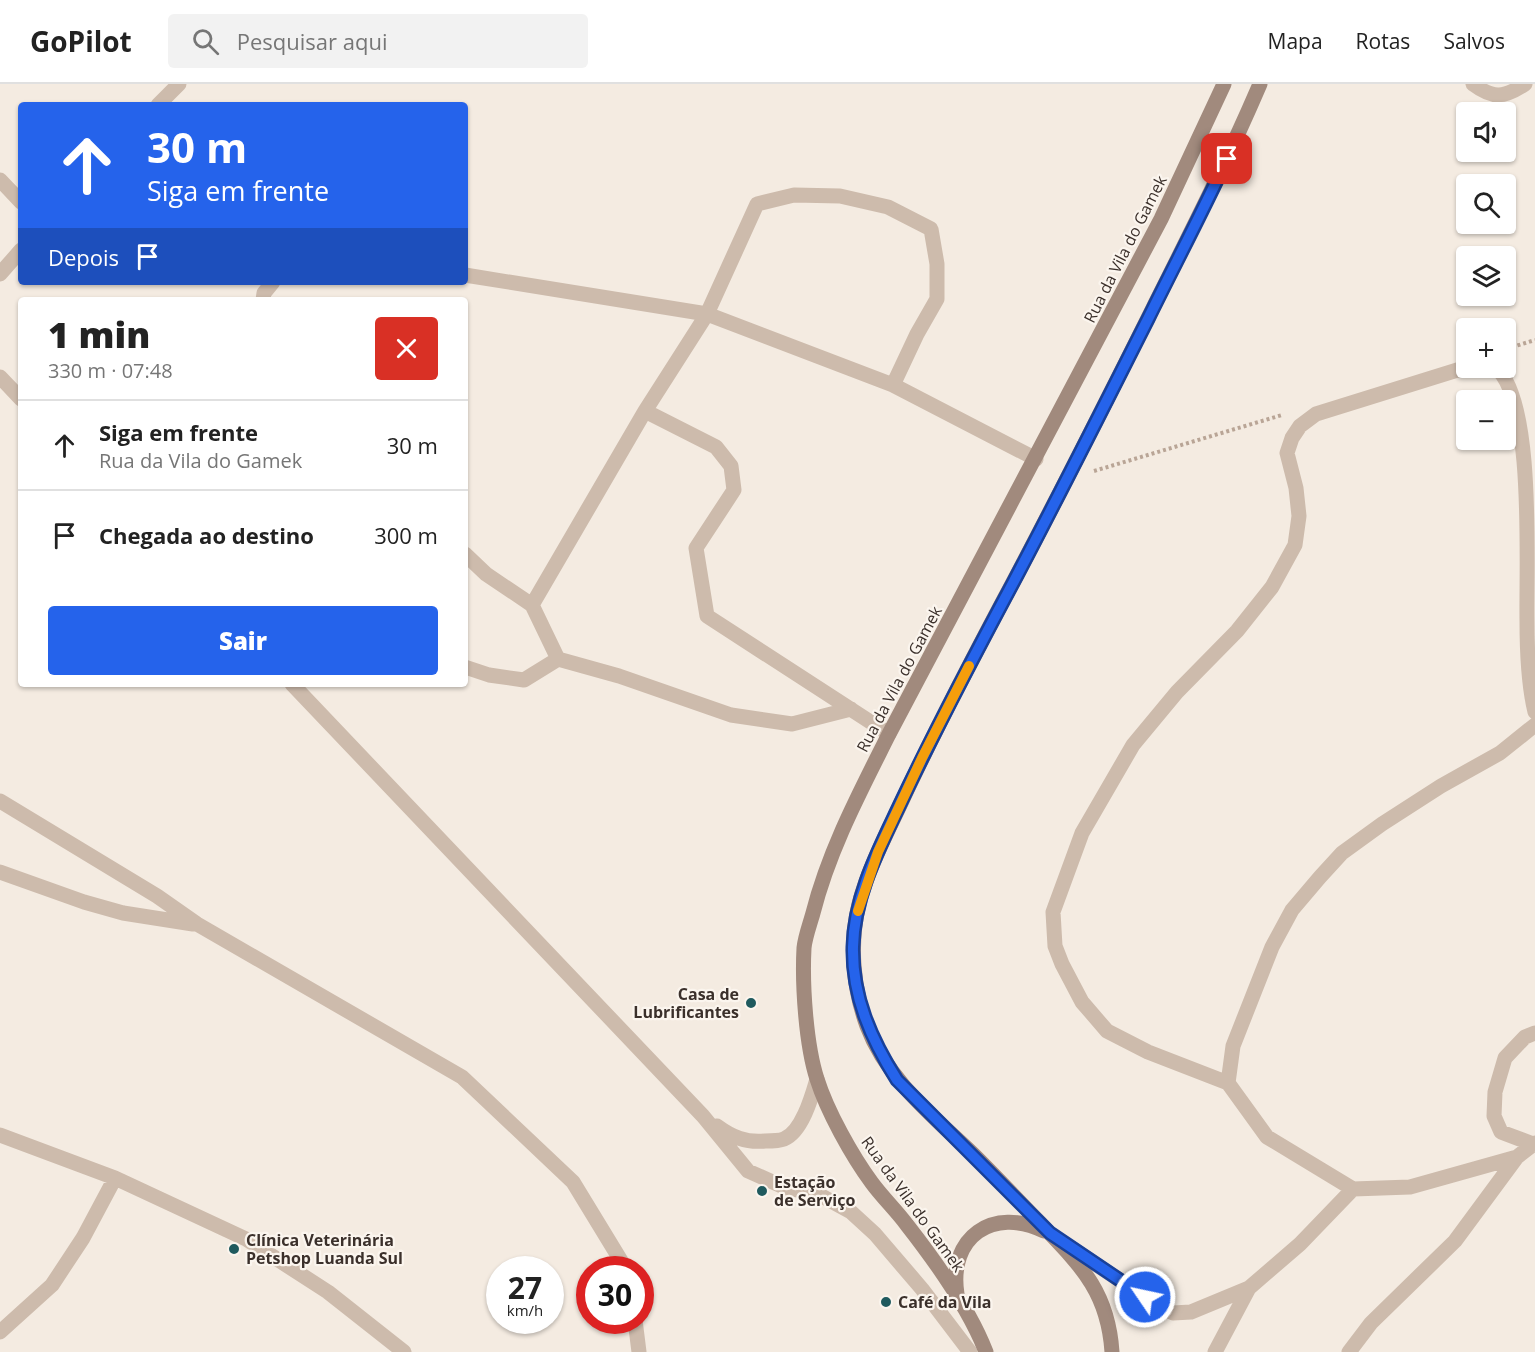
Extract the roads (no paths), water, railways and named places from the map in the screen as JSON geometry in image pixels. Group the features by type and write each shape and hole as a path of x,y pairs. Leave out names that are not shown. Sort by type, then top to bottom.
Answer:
{"main road":[{"name":"Rua da Vila do Gamek","path":"986,1352 958,1298 907,1224 871,1182 840,1131 817,1079 810,1047 805,1002 804,947 820,885 852,808 1174,193 1224,84"},
{"name":"Rua da Vila do Gamek","path":"1112,1352 1111,1336 1104,1310 1091,1281 1073,1256 897,1080 880,1054 868,1028 857,992 853,946 859,904 878,852 965,673 1068,480 1202,213 1260,84"},
{"name":"Rua da Vila do Gamek","path":"958,1298 955,1280 958,1262 964,1246 976,1231 994,1224 1014,1221 1032,1225 1050,1233"}],"street":[{"path":"161,102 179,84"},
{"path":"1473,84 1492,96 1511,93 1524,84"},
{"path":"0,180 18,199"},
{"path":"532,605 645,411 707,314 758,204 794,195 840,196 888,207 931,229 937,264 938,299 917,334 893,385"},
{"path":"0,274 18,253"},
{"path":"468,275 707,314 893,385 1036,459"},
{"path":"1456,370 1316,414 1300,426 1292,438 1287,453 1296,488 1299,516 1295,545 1272,587 1237,631 1177,692 1133,745 1082,833 1053,912 1055,946 1082,1002 1107,1031 1148,1052 1228,1083 1267,1137 1353,1189 1410,1187 1516,1157"},
{"path":"0,377 18,396"},
{"path":"1505,378 1518,407 1531,488 1527,623 1531,695 1535,712"},
{"path":"645,411 716,447 731,466 734,490 696,549 707,615 889,734"},
{"path":"468,557 486,574 532,605 558,659"},
{"path":"468,668 489,675 524,680 558,659 619,676 731,715 792,724 851,709"},
{"path":"295,687 703,1116 748,1172 786,1188 818,1194 851,1212 875,1234 922,1289 970,1352"},
{"path":"1228,1083 1233,1046 1272,947 1292,910 1320,877 1342,853 1374,830 1441,786 1500,753 1535,725"},
{"path":"0,801 157,896 197,924 462,1077 573,1182 618,1256"},
{"path":"0,872 84,902 123,913 197,924"},
{"path":"1534,1143 1501,1132 1494,1116 1495,1092 1506,1058 1525,1037 1535,1033"},
{"path":"703,1116 735,1139 760,1142 784,1139 799,1124 805,1114 817,1079"},
{"path":"0,1135 115,1178 246,1239 327,1292 404,1352"},
{"path":"1349,1352 1371,1323 1455,1241 1516,1157 1534,1143"},
{"path":"0,1332 52,1285 83,1238 115,1178"},
{"path":"1050,1233 1160,1307 1173,1312 1191,1312 1249,1288 1300,1244 1353,1189"},
{"path":"1215,1352 1249,1288"},
{"path":"637,1334 639,1352"}],"place":[{"name":"Casa de Lubrificantes","path":"751,1003"},
{"name":"Estação de Serviço","path":"762,1191"},
{"name":"Clínica Veterinária Petshop Luanda Sul","path":"234,1249"},
{"name":"Café da Vila","path":"886,1302"}]}
